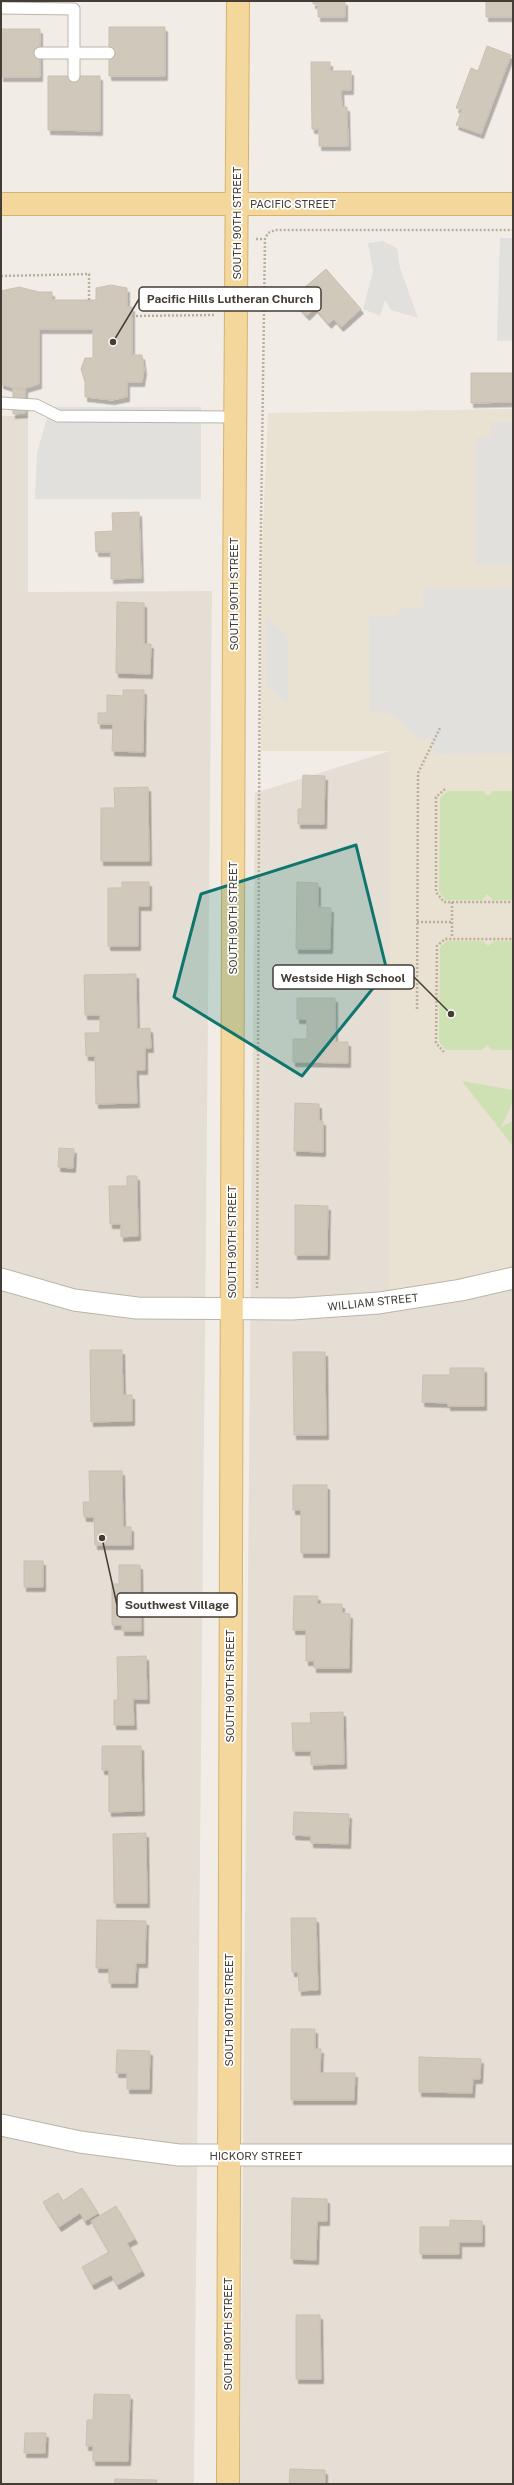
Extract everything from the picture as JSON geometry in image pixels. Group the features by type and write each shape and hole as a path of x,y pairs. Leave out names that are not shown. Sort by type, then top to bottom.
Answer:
{"main road":[{"name":"SOUTH 90TH STREET","path":"228,2484 228,2156 238,1"},
{"name":"PACIFIC STREET","path":"1,204 513,204"}],"street":[{"name":"WILLIAM STREET","path":"1,1279 74,1300 137,1308 292,1309 379,1303 461,1290 513,1278"},
{"name":"HICKORY STREET","path":"1,2124 80,2142 152,2153 228,2156 513,2155"}],"lane":[{"path":"1,8 74,9 74,76"},
{"path":"40,53 109,53"},
{"path":"1,404 36,405 58,416 236,417"}],"path":[{"path":"257,1292 260,595 265,239 268,233 275,230 513,230"},
{"path":"1,276 89,274 89,300"},
{"path":"132,316 237,315"},
{"path":"417,1009 418,773 440,728"},
{"path":"445,789 436,797 436,892 444,902 513,902"},
{"path":"452,902 452,938"},
{"path":"417,922 452,922"},
{"path":"444,1052 436,1043 437,946 445,938 513,939"}],"highlighted area":[{"path":"356,845 387,971 302,1076 174,997 201,894"}],"shaded area":[{"path":"500,238 513,238 513,341 497,341"},
{"path":"383,241 397,248 400,268 418,318 391,310 385,300 380,316 363,309 373,271 368,243"},
{"path":"50,407 201,407 201,499 35,499 37,453"},
{"path":"513,409 513,1278 389,1302 390,751 261,751 261,573 268,413"},
{"path":"1,416 28,416 28,592 212,591 194,2484 1,2484"},
{"path":"491,422 513,422 513,565 476,565 476,437 491,437"},
{"path":"513,588 513,753 433,754 433,739 419,739 390,713 370,713 369,616 395,616 405,607 423,607 423,589"},
{"path":"266,617 287,635 288,704 266,685"},
{"path":"390,751 513,979 513,2484 240,2484 255,793"}],"green space":[{"path":"448,791 483,791 488,796 493,791 513,791 513,900 493,900 487,894 482,900 446,900 439,891 440,798"},
{"path":"447,941 483,941 488,946 494,941 513,941 513,1050 492,1050 487,1045 482,1050 446,1050 439,1041 440,947"},
{"path":"462,1081 513,1090 513,1102 501,1127 513,1121 513,1146"}],"building":[{"path":"313,1 345,1 345,17 318,17 318,4 313,4"},
{"path":"486,1 513,1 513,17 486,17"},
{"path":"109,27 165,27 165,76 109,76"},
{"path":"1,29 40,29 40,77 1,77"},
{"path":"487,46 511,55 481,134 456,125 462,110 456,108 471,68 478,71"},
{"path":"311,62 330,62 330,71 351,71 351,90 341,90 342,107 347,107 348,146 319,146 319,129 312,129"},
{"path":"48,76 100,76 100,131 48,130"},
{"path":"326,269 361,309 341,327 334,319 329,324 315,308 307,316 298,306 303,301 297,294"},
{"path":"111,285 127,288 127,307 132,307 132,355 142,355 144,370 142,382 127,382 127,397 112,400 85,397 85,382 81,369 85,358 93,358 93,329 39,329 39,384 19,390 1,384 1,291 19,287 39,292 52,292 52,300 96,300 96,288"},
{"path":"471,373 513,373 513,402 471,403"},
{"path":"13,388 25,388 25,413 13,414"},
{"path":"139,512 141,578 111,579 111,552 96,552 95,532 113,531 112,513"},
{"path":"117,602 144,603 144,644 151,644 150,674 116,673"},
{"path":"123,690 144,690 143,752 112,751 113,724 98,724 98,713 107,713 107,695 123,696"},
{"path":"303,775 325,776 324,824 298,824 298,809 302,809"},
{"path":"148,787 149,861 101,861 101,808 115,808 114,788"},
{"path":"122,882 149,882 149,906 138,906 138,946 108,946 108,888 122,888"},
{"path":"297,882 318,883 318,907 331,908 330,949 296,949"},
{"path":"136,974 137,1029 150,1028 151,1048 145,1048 145,1070 136,1070 137,1103 96,1104 95,1056 86,1056 85,1033 100,1033 100,1015 85,1015 84,975"},
{"path":"297,998 335,998 335,1042 348,1042 348,1063 293,1062 293,1039 307,1039 307,1019 297,1019"},
{"path":"295,1103 319,1104 319,1121 323,1121 323,1152 294,1151"},
{"path":"59,1148 74,1149 73,1168 58,1167"},
{"path":"127,1176 137,1176 138,1236 121,1237 121,1224 110,1224 109,1186 127,1186"},
{"path":"295,1205 328,1206 327,1255 295,1255"},
{"path":"90,1350 122,1350 123,1395 132,1395 132,1421 91,1422"},
{"path":"293,1352 325,1352 326,1435 294,1435"},
{"path":"450,1368 484,1368 484,1406 448,1406 448,1403 422,1402 423,1375 450,1375"},
{"path":"89,1471 122,1471 123,1527 131,1527 131,1545 95,1545 94,1517 84,1517 83,1502 90,1502"},
{"path":"293,1485 327,1485 327,1553 301,1553 301,1510 293,1510"},
{"path":"24,1561 43,1561 43,1587 24,1587"},
{"path":"119,1565 140,1565 141,1631 122,1631 122,1625 112,1625 112,1584 119,1584"},
{"path":"294,1596 318,1596 317,1604 342,1604 342,1613 350,1614 349,1668 314,1668 314,1661 306,1661 306,1630 293,1630"},
{"path":"146,1656 147,1699 133,1699 134,1725 114,1725 114,1700 118,1700 117,1657"},
{"path":"343,1712 344,1764 311,1765 311,1751 293,1751 292,1723 311,1723 310,1713"},
{"path":"102,1746 141,1746 142,1811 109,1812 109,1770 102,1770"},
{"path":"294,1812 349,1814 348,1844 311,1843 311,1836 293,1835"},
{"path":"146,1833 147,1903 114,1903 113,1834"},
{"path":"291,1918 316,1918 318,1990 299,1991 298,1972 292,1972"},
{"path":"97,1920 146,1921 145,1963 136,1963 135,1983 109,1983 109,1968 96,1968"},
{"path":"291,2029 315,2029 315,2049 321,2049 320,2073 355,2073 354,2100 291,2100"},
{"path":"117,2050 150,2051 149,2089 127,2089 127,2073 116,2073"},
{"path":"419,2057 481,2059 480,2079 473,2079 472,2093 419,2092"},
{"path":"82,2188 98,2213 85,2221 80,2213 59,2227 43,2202 58,2193 63,2201"},
{"path":"292,2198 327,2199 327,2221 317,2221 316,2260 291,2259"},
{"path":"116,2206 135,2239 127,2243 142,2271 117,2285 111,2275 92,2285 82,2267 109,2252 91,2221"},
{"path":"450,2220 482,2221 482,2242 459,2242 459,2254 420,2254 420,2227 450,2227"},
{"path":"296,2315 320,2315 321,2379 296,2379"},
{"path":"94,2394 130,2395 128,2461 93,2461 93,2446 86,2446 87,2420 93,2420"},
{"path":"25,2433 46,2433 45,2453 24,2453"},
{"path":"290,2469 325,2470 325,2484 289,2484"},
{"path":"115,2479 157,2480 156,2484 115,2484"}],"place":[{"name":"Pacific Hills Lutheran Church","path":"113,342"},
{"name":"Westside High School","path":"451,1014"},
{"name":"Southwest Village","path":"102,1538"}]}
